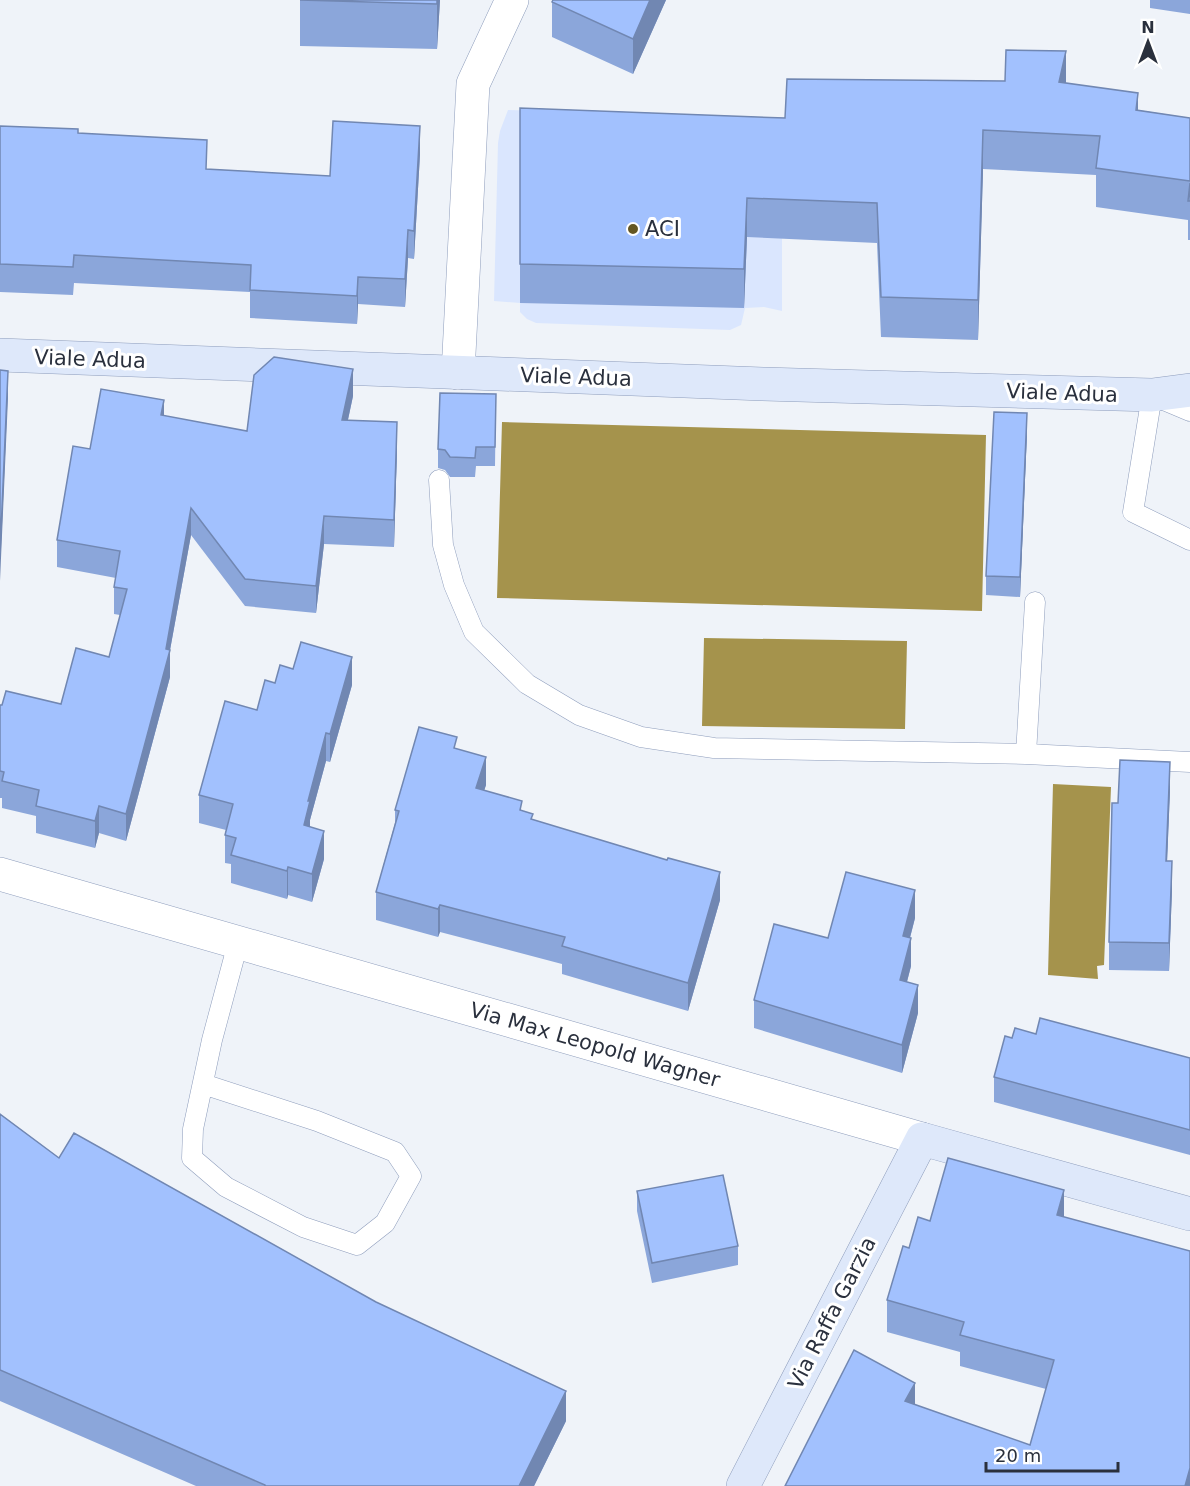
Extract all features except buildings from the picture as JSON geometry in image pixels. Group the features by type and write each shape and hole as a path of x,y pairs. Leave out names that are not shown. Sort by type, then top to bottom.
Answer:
{"main road":[{"name":"Viale Adua","path":"0,355 1100,394 1152,395 1190,390"},
{"name":"Via Max Leopold Wagner","path":"922,1139 1190,1214"},
{"name":"Via Raffa Garzia","path":"743,1486 922,1139"}],"street":[{"path":"458,373 473,84 512,0"},
{"name":"Via Max Leopold Wagner","path":"0,874 922,1139"}],"lane":[{"name":"Viale Adua","path":"1152,395 1190,411"},
{"path":"1152,395 1133,512 1190,540"},
{"path":"439,480 443,545 454,585 474,632 527,684 579,715 640,738 714,748 1026,754 1190,762"},
{"path":"1026,754 1035,602"},
{"path":"203,1084 317,1121 395,1152 411,1176 385,1223 357,1245 303,1227 226,1187 192,1158 193,1129 212,1040 238,943"}],"shaded area":[{"path":"508,110 787,118 782,238 782,311 764,307 745,308 741,325 730,330 536,323 527,319 520,312 520,303 494,301 498,143"},
{"path":"502,422 986,435 982,611 497,598"},
{"path":"704,638 907,641 905,729 702,726"},
{"path":"1053,784 1111,787 1104,965 1097,966 1098,979 1048,975"}],"place":[{"name":"ACI","path":"633,229"}]}
